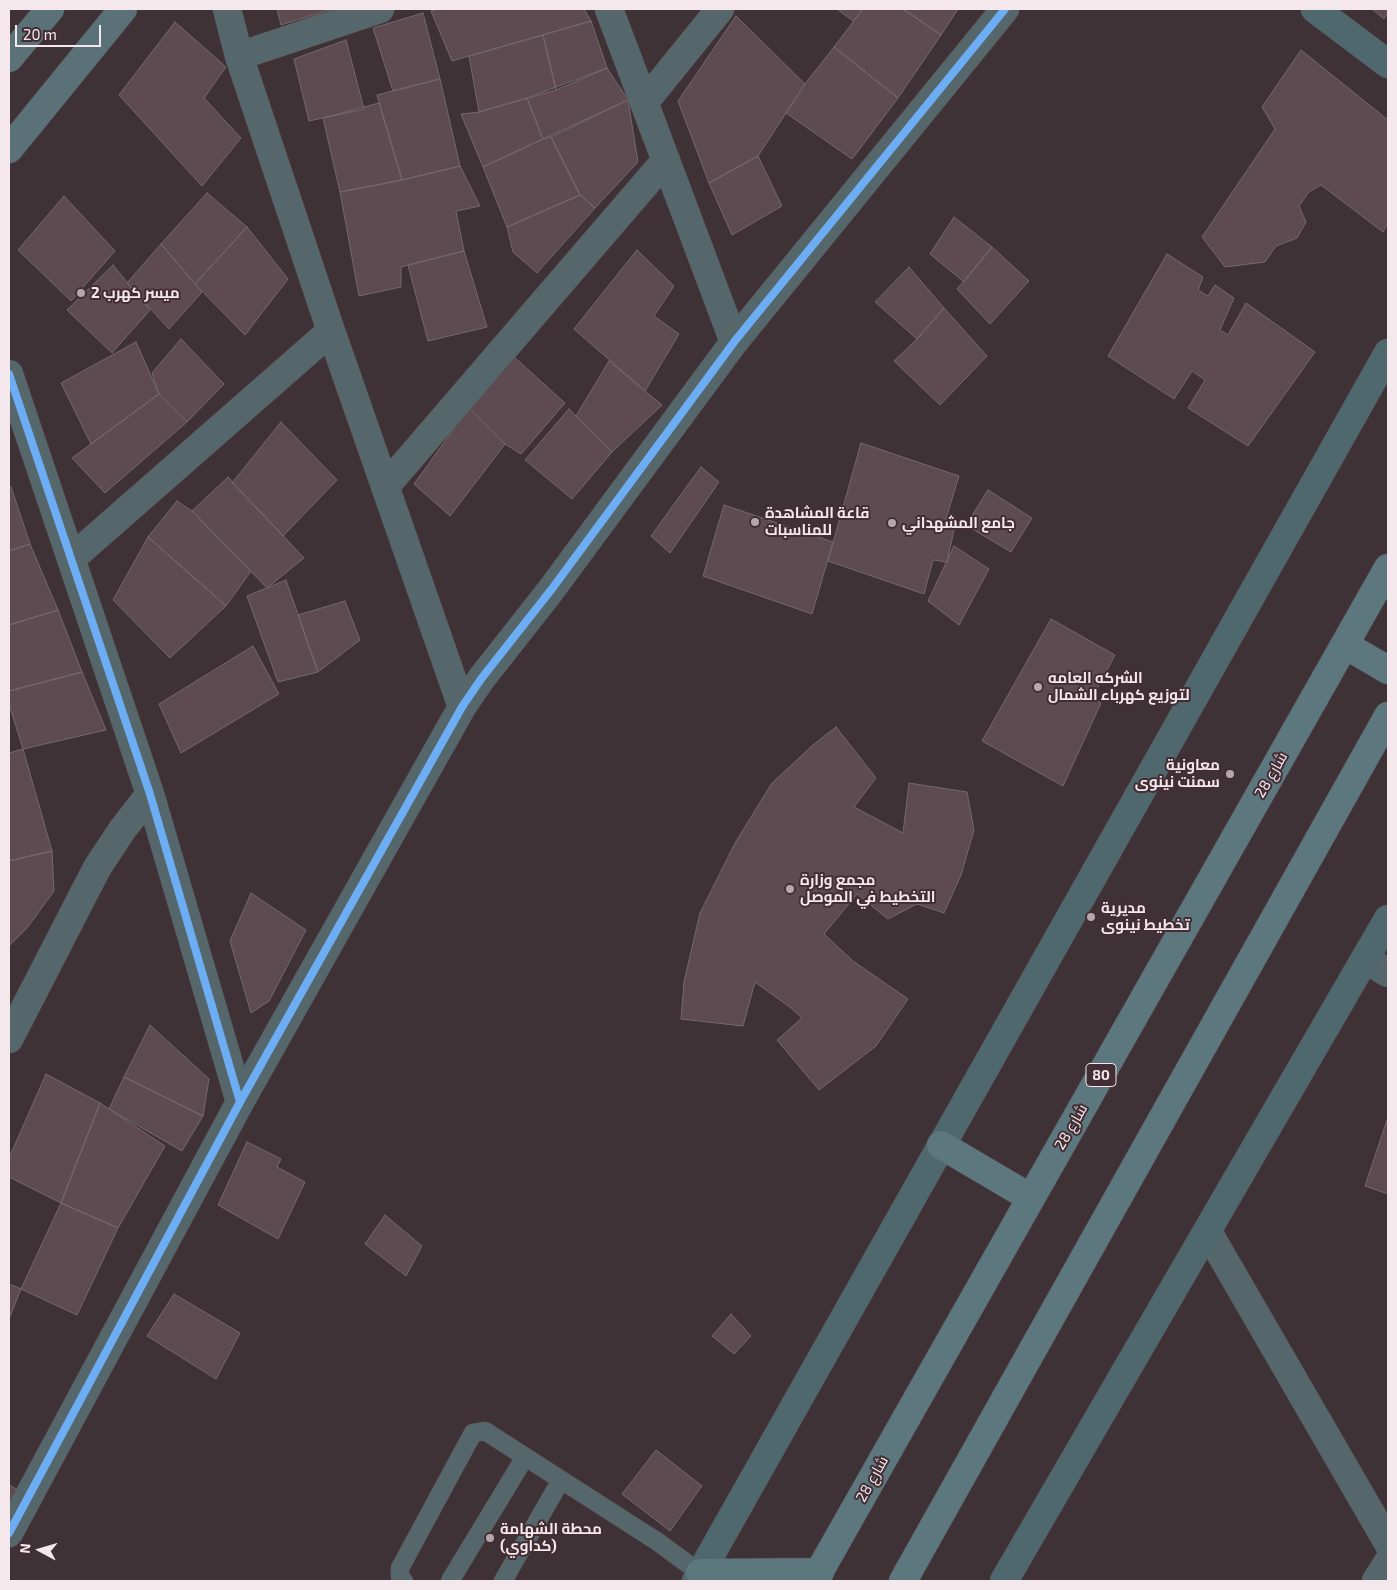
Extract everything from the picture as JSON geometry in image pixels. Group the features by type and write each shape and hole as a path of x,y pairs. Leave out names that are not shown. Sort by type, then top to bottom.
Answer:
{"highway":[{"name":"شارع 28","path":"817,1576 1388,568"},
{"path":"1345,645 1388,670"},
{"path":"903,1581 1388,716"},
{"path":"941,1145 1031,1198"},
{"path":"698,1577 817,1576"}],"main road":[{"path":"9,58 50,9"},
{"path":"9,149 123,9"},
{"path":"1315,9 1388,64"},
{"path":"698,1577 1388,353"},
{"path":"1004,1581 1388,919"}],"street":[{"path":"227,9 239,56 331,331 462,707"},
{"path":"239,56 380,9"},
{"path":"609,9 734,342"},
{"path":"644,103 720,9"},
{"path":"9,1533 240,1102 462,707 734,342 1005,9"},
{"path":"385,487 666,160"},
{"path":"71,559 331,331"},
{"path":"9,374 150,794 240,1102"},
{"path":"9,1039 97,868 122,830 150,794"},
{"path":"1365,959 1388,972"},
{"path":"1208,1232 1388,1543"},
{"path":"1376,1581 1388,1562"}],"lane":[{"path":"404,1581 400,1577 400,1568 473,1433 484,1431 658,1542 698,1577"},
{"path":"450,1581 525,1457"},
{"path":"503,1581 561,1480"}],"building":[{"path":"277,9 333,9 281,25"},
{"path":"438,9 584,9 591,21 452,61 431,11"},
{"path":"837,9 863,9 853,21"},
{"path":"863,9 903,9 941,35 898,98 834,47"},
{"path":"903,9 958,9 941,35"},
{"path":"1372,9 1388,9 1388,13 1384,19"},
{"path":"423,13 440,79 393,91 373,28"},
{"path":"736,16 805,84 758,156 709,183 678,101"},
{"path":"591,21 607,68 556,90 543,35"},
{"path":"175,22 226,67 204,98 241,138 202,186 119,95"},
{"path":"543,35 556,90 479,112 469,56"},
{"path":"346,40 364,109 309,121 294,59"},
{"path":"834,47 898,98 852,159 786,113 805,84"},
{"path":"1301,50 1388,120 1388,223 1383,232 1321,185 1309,192 1299,206 1306,222 1297,238 1276,246 1265,262 1225,267 1202,237 1275,129 1262,107"},
{"path":"607,68 628,100 543,139 527,98"},
{"path":"440,79 460,166 402,180 377,95"},
{"path":"527,98 543,139 483,167 461,114 479,112"},
{"path":"628,100 638,162 595,208 580,195 551,137"},
{"path":"379,103 402,180 340,192 323,118"},
{"path":"551,137 580,195 507,227 483,167"},
{"path":"758,156 782,206 732,235 709,183"},
{"path":"460,166 480,206 456,211 464,251 401,267 401,287 359,296 340,192"},
{"path":"207,193 247,227 195,284 161,244"},
{"path":"580,195 595,208 537,273 513,252 507,227"},
{"path":"64,196 115,251 71,301 18,250"},
{"path":"954,217 992,247 964,282 930,254"},
{"path":"247,227 288,279 245,335 195,284"},
{"path":"161,244 202,292 169,329 127,283"},
{"path":"992,247 1029,281 990,324 957,289"},
{"path":"637,250 674,286 654,316 679,334 645,391 574,329"},
{"path":"464,251 487,327 428,341 408,265"},
{"path":"1167,254 1203,277 1198,290 1208,296 1215,285 1234,298 1220,330 1228,335 1246,303 1315,352 1248,446 1188,408 1205,380 1192,371 1174,399 1108,356"},
{"path":"113,265 150,310 112,353 67,310"},
{"path":"909,267 944,308 917,339 875,302"},
{"path":"944,308 987,356 940,405 894,361 917,339"},
{"path":"181,339 224,384 187,422 159,394 152,373"},
{"path":"136,342 159,394 91,444 61,383"},
{"path":"514,357 565,403 521,454 505,444 469,408"},
{"path":"609,361 662,405 612,452 576,416"},
{"path":"159,394 187,422 105,493 72,458"},
{"path":"469,408 505,444 450,516 414,484"},
{"path":"569,409 612,452 572,499 525,460"},
{"path":"281,422 337,480 283,536 232,483"},
{"path":"861,443 959,476 945,522 955,525 947,562 933,560 924,594 828,561"},
{"path":"701,467 719,482 670,553 651,536"},
{"path":"228,477 304,558 267,588 192,511"},
{"path":"9,487 11,487 30,544 9,551"},
{"path":"988,490 1032,518 1011,552 966,525"},
{"path":"177,501 192,511 251,571 226,606 148,537"},
{"path":"724,505 833,542 812,614 703,576"},
{"path":"148,537 226,606 170,658 113,600"},
{"path":"30,544 58,610 9,625 9,551"},
{"path":"954,546 989,569 959,625 928,601"},
{"path":"286,580 318,672 278,682 247,596"},
{"path":"345,601 360,640 318,672 298,615"},
{"path":"58,610 82,672 9,691 9,625"},
{"path":"1051,619 1115,655 1092,698 1101,703 1063,786 982,741"},
{"path":"253,646 279,694 181,753 159,704"},
{"path":"82,672 106,730 23,749 9,704 9,691"},
{"path":"836,727 876,778 854,807 903,833 909,783 967,792 974,830 961,875 944,913 917,904 888,919 857,894 824,934 853,961 908,999 876,1046 819,1090 777,1040 802,1018 755,982 743,1026 681,1019 684,982 700,913 735,843 772,783 813,745"},
{"path":"23,749 52,851 9,861 9,753"},
{"path":"52,851 54,891 27,928 9,946 9,861"},
{"path":"251,893 306,930 269,1001 251,1013 230,941"},
{"path":"150,1025 209,1079 203,1116 124,1077"},
{"path":"46,1074 100,1103 61,1203 9,1177 9,1158"},
{"path":"124,1077 203,1116 182,1151 109,1109"},
{"path":"100,1103 165,1146 118,1228 61,1203"},
{"path":"1388,1117 1388,1194 1365,1186"},
{"path":"247,1142 281,1159 277,1167 305,1182 278,1239 218,1205"},
{"path":"61,1203 118,1228 77,1315 21,1289"},
{"path":"385,1215 422,1246 406,1276 365,1244"},
{"path":"9,1284 21,1289 9,1319"},
{"path":"174,1294 240,1333 216,1379 147,1336"},
{"path":"731,1314 751,1336 734,1354 712,1336"},
{"path":"656,1450 702,1486 670,1531 622,1494"},
{"path":"9,1485 18,1490 9,1507"}],"cycle path":[{"path":"9,1533 240,1102 462,707 734,342 1005,9"},
{"path":"9,374 150,794 240,1102"}],"place":[{"name":"ميسر كهرب 2","path":"81,293"},
{"name":"قاعة المشاهدة للمناسبات","path":"755,522"},
{"name":"جامع المشهداني","path":"892,523"},
{"name":"الشركه العامه لتوزيع كهرباء الشمال","path":"1038,687"},
{"name":"معاونية سمنت نينوى","path":"1230,774"},
{"name":"مجمع وزارة التخطيط في الموصل","path":"790,889"},
{"name":"مديرية تخطيط نينوى","path":"1091,917"},
{"name":"محطة الشهامة (كداوي)","path":"490,1538"}]}
